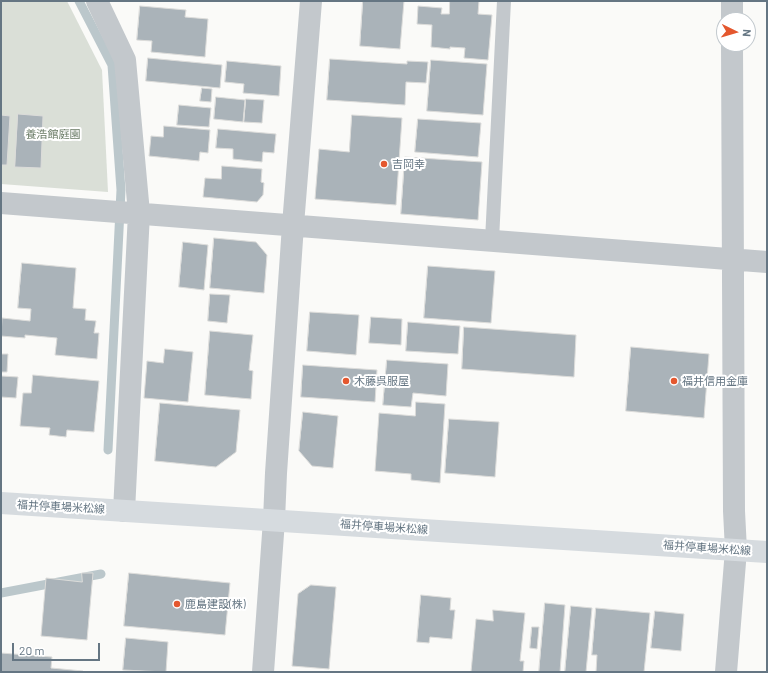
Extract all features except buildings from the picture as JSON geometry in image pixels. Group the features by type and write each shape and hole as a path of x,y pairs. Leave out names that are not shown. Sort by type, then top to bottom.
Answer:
{"main road":[{"name":"福井停車場米松線","path":"1,503 767,552"}],"street":[{"path":"97,1 125,60 134,212 124,511"},
{"path":"263,672 293,225 311,1"},
{"path":"732,1 732,12"},
{"path":"726,672 736,550 734,511 732,52"},
{"path":"1,203 134,212 767,262"}],"lane":[{"path":"492,240 504,1"}],"green space":[{"name":"養浩館庭園","path":"1,1 67,1 102,70 108,192 1,184"}],"waterway":[{"path":"79,1 112,65 121,190 108,450"},
{"path":"1,593 101,574"}],"place":[{"name":"吉岡幸","path":"384,164"},
{"name":"木藤呉服屋","path":"346,381"},
{"name":"福井信用金庫","path":"674,381"},
{"name":"鹿島建設(株)","path":"177,604"}]}
